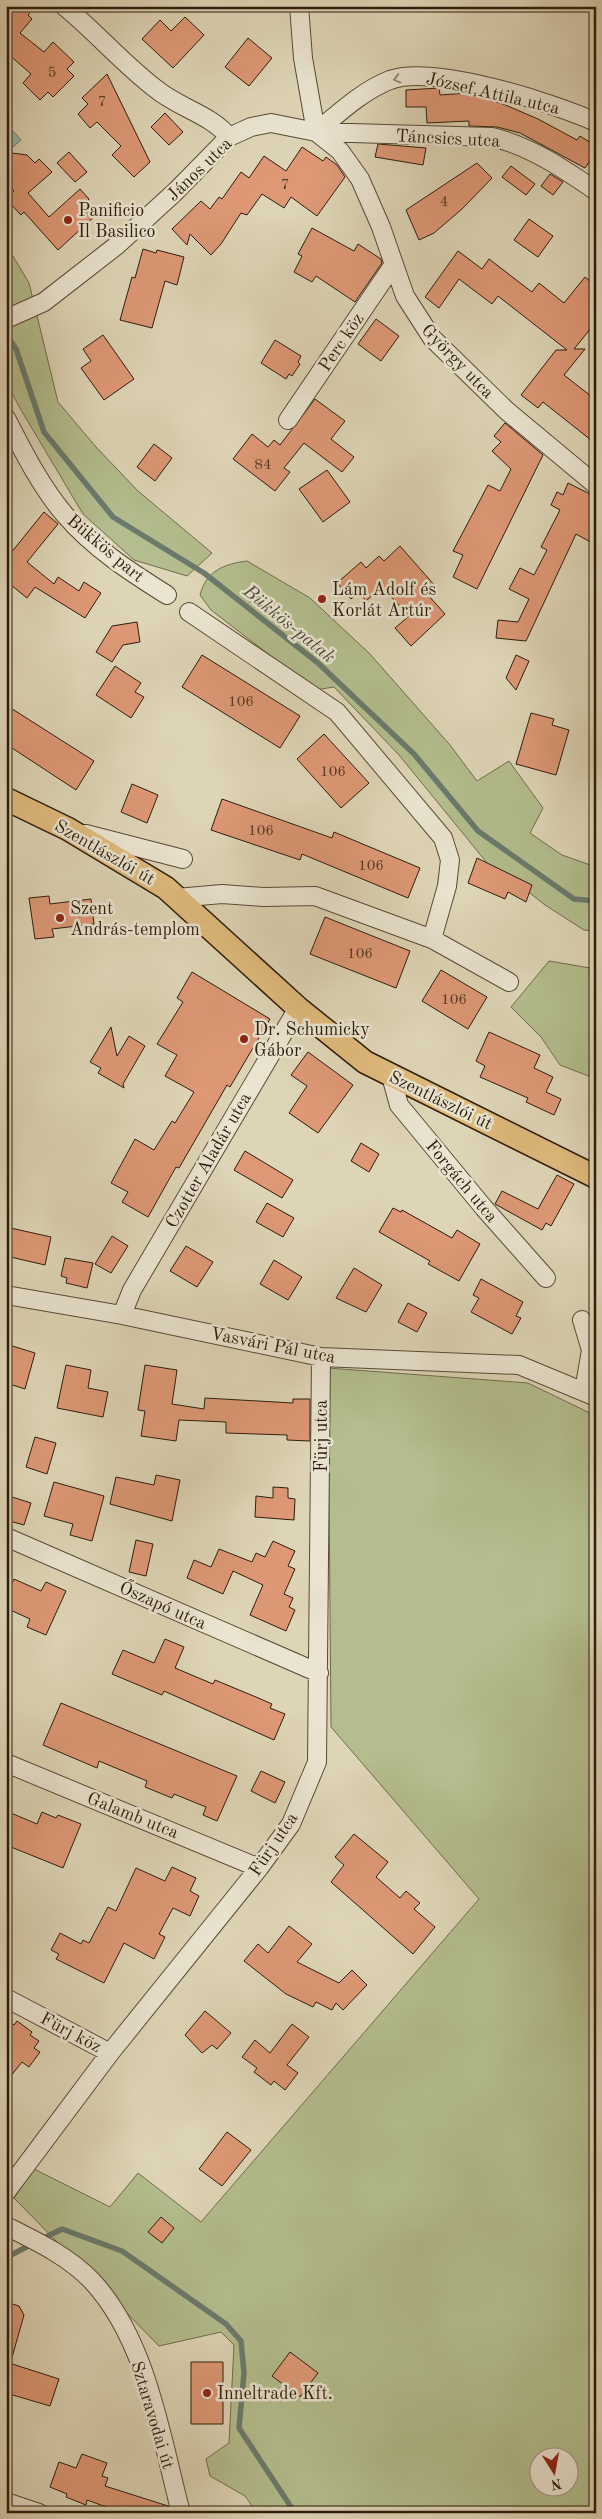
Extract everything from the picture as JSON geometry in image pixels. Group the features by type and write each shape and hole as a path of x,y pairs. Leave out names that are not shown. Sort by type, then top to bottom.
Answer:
{"main road":[{"name":"Szentlászlói út","path":"8,804 68,829 166,888 298,1008 365,1062 596,1177"}],"street":[{"path":"64,6 156,90 182,106 209,119 222,128 229,137"},
{"path":"300,6 303,58 316,132"},
{"name":"József Attila utca","path":"316,132 357,99 374,88 392,80 411,76 437,76 527,98 562,107 596,122"},
{"name":"János utca","path":"13,316 44,302 116,246 175,192 229,137 252,127 271,123 316,132"},
{"name":"Táncsics utca","path":"316,132 492,137 514,142 564,169 596,191"},
{"name":"György utca","path":"316,132 340,151 354,167 381,227 405,296 432,338 507,411 596,485"},
{"name":"Perc köz","path":"288,420 394,264"},
{"name":"Bükkös part","path":"6,418 37,475 66,516 105,552 167,595"},
{"path":"189,612 337,712 443,838 450,860 447,886 432,939"},
{"path":"68,829 183,859"},
{"path":"177,898 222,894 315,896 432,939 509,982"},
{"name":"Czotter Aladár utca","path":"122,1315 132,1290 298,1008"},
{"name":"Forgách utca","path":"391,1076 399,1105 484,1208 546,1278"},
{"name":"Vasvári Pál utca","path":"6,1295 122,1315 321,1357 519,1365 590,1394"},
{"path":"582,1320 590,1350 590,1394"},
{"name":"Fürj utca","path":"6,2192 110,2053 260,1868 291,1824 318,1762 321,1357"},
{"name":"Őszapó utca","path":"6,1537 319,1673"},
{"name":"Galamb utca","path":"6,1763 260,1868"},
{"name":"Fürj köz","path":"6,1998 110,2053"},
{"name":"Sztaravodai út","path":"6,2226 54,2250 92,2281 120,2320 145,2376 181,2513"},
{"path":"6,2502 39,2513"}],"green space":[{"path":"6,249 13,256 29,283 58,402 96,447 138,491 212,553 187,576 134,560 83,514 21,410 6,382"},
{"path":"247,561 310,598 370,654 450,745 477,781 509,761 543,808 530,833 562,855 596,867 596,931 584,930 545,905 521,886 492,869 399,755 334,687 315,690 211,610 200,595 211,574 231,564"},
{"path":"549,961 596,969 596,1079 560,1065 541,1037 511,1007"},
{"path":"328,1368 528,1383 596,1416 596,2513 257,2513 245,2496 210,2476 206,2459 229,2443 234,2345 221,2332 159,2346 14,2198 34,2169 110,2207 138,2173 201,2222 479,1899 331,1727"}],"water":[{"path":"13,131 21,140 6,153 6,138"}],"building":[{"path":"12,6 36,6 28,15 32,19 20,33 44,52 53,42 74,62 67,69 74,76 53,97 48,92 40,100 23,83 31,74 6,52 6,13"},
{"path":"185,17 204,35 173,68 142,39 160,20 171,31"},
{"path":"248,38 272,58 249,86 225,67"},
{"path":"107,74 150,162 134,177 112,155 121,146 97,122 90,128 78,114 88,104 82,98"},
{"path":"439,88 440,95 468,93 503,104 538,119 577,140 580,136 596,146 596,152 585,168 520,133 497,127 469,126 469,121 427,123 426,107 406,107 406,90"},
{"path":"165,113 183,132 169,145 151,127"},
{"path":"378,144 426,148 423,165 375,157"},
{"path":"302,147 323,161 326,157 337,165 345,177 317,216 291,197 284,208 262,194 247,215 241,213 221,244 211,255 190,234 187,245 172,229 201,201 210,209 219,197 222,199 241,172 249,178 264,156 286,171"},
{"path":"69,152 87,172 75,182 57,163"},
{"path":"12,153 27,155 35,163 39,159 52,172 28,193 49,217 80,189 89,199 87,202 98,213 58,250 24,212 21,215 6,199 14,191 6,183 6,158"},
{"path":"477,163 492,178 462,209 434,233 419,240 406,210"},
{"path":"511,166 535,184 526,195 502,177"},
{"path":"550,174 563,182 553,195 541,186"},
{"path":"529,219 553,236 538,257 514,240"},
{"path":"312,228 354,251 358,244 381,259 382,263 355,302 316,276 312,282 294,272 302,256 298,254"},
{"path":"143,249 156,253 157,250 184,257 177,285 165,281 152,328 120,320 132,277 135,278"},
{"path":"458,251 482,269 489,259 532,292 539,283 564,303 585,277 596,286 596,322 574,349 585,349 564,375 596,400 596,444 543,402 538,408 521,395 556,350 567,350 498,296 492,304 459,279 439,308 425,297"},
{"path":"376,319 399,336 381,361 358,344"},
{"path":"103,335 134,379 104,400 81,368 91,361 83,349"},
{"path":"275,340 301,356 298,362 300,364 292,376 289,374 286,379 261,363"},
{"path":"315,399 345,421 331,439 354,457 342,472 304,443 284,468 290,472 275,491 233,459 252,434 268,447 274,440 280,445"},
{"path":"505,423 543,455 477,589 453,577 463,555 453,551 488,485 500,491 511,469 492,451 501,442 494,436"},
{"path":"154,444 172,458 155,481 137,467"},
{"path":"327,470 350,502 323,522 299,489"},
{"path":"568,483 596,497 596,545 576,534 526,641 496,638 498,620 518,622 529,599 509,589 520,568 534,575 547,550 541,547 560,510 551,505 557,492 563,495"},
{"path":"44,512 58,524 27,562 54,584 58,577 79,591 84,582 101,593 85,618 35,587 27,598 6,581 6,559"},
{"path":"400,546 436,587 428,595 445,614 411,646 395,628 409,616 382,587 366,601 359,592 351,599 337,583 361,562 366,568 379,556 384,561"},
{"path":"137,622 140,642 123,645 112,662 96,652 112,626"},
{"path":"202,655 300,716 280,748 182,687"},
{"path":"516,655 529,661 516,690 506,678"},
{"path":"115,666 141,683 135,692 144,697 131,718 96,695"},
{"path":"6,705 94,761 76,790 6,744"},
{"path":"531,713 554,719 552,725 569,730 556,775 516,764"},
{"path":"324,734 369,783 341,808 297,759"},
{"path":"132,784 158,795 147,823 121,812"},
{"path":"222,799 332,838 334,832 420,868 408,898 302,854 300,860 211,830"},
{"path":"477,858 532,885 526,902 508,892 505,899 468,883"},
{"name":"Szent András-templom","path":"49,896 50,904 91,899 94,924 52,929 54,937 35,939 29,898"},
{"path":"325,917 410,951 396,988 310,954"},
{"path":"441,970 487,997 468,1029 422,1001"},
{"path":"192,972 270,1019 230,1087 227,1085 179,1168 176,1167 148,1217 122,1202 128,1192 111,1183 135,1139 154,1150 172,1121 175,1123 194,1092 165,1076 177,1055 157,1044 183,1002 177,998"},
{"path":"111,1027 117,1056 129,1036 145,1046 123,1084 124,1088 98,1073 101,1068 90,1062"},
{"path":"489,1032 540,1055 534,1068 553,1077 546,1092 561,1099 554,1115 526,1102 528,1098 480,1077 485,1066 476,1061"},
{"path":"308,1052 353,1085 318,1133 289,1113 307,1086 291,1075"},
{"path":"361,1143 379,1154 369,1172 351,1161"},
{"path":"245,1151 293,1180 282,1198 234,1170"},
{"path":"557,1175 574,1184 551,1226 546,1223 542,1230 495,1204 502,1191 538,1209"},
{"path":"267,1203 294,1218 283,1237 256,1222"},
{"path":"393,1208 401,1212 402,1210 452,1238 457,1230 480,1244 459,1281 428,1264 430,1261 379,1232"},
{"path":"6,1227 51,1237 45,1265 6,1256"},
{"path":"112,1236 128,1246 111,1273 95,1264"},
{"path":"186,1246 213,1262 197,1287 170,1271"},
{"path":"65,1258 93,1263 87,1288 66,1283 67,1278 61,1276"},
{"path":"274,1260 302,1277 288,1300 260,1284"},
{"path":"354,1268 382,1285 366,1312 336,1298"},
{"path":"481,1279 523,1302 516,1316 521,1318 512,1334 471,1312 479,1298 473,1295"},
{"path":"408,1303 427,1313 417,1332 398,1322"},
{"path":"6,1344 35,1353 25,1389 6,1383"},
{"path":"66,1365 91,1370 88,1388 108,1392 103,1417 57,1408"},
{"path":"145,1365 177,1370 172,1404 204,1409 205,1398 293,1403 293,1399 310,1399 310,1441 287,1440 287,1435 226,1433 226,1422 179,1420 176,1441 141,1436 145,1411 138,1410"},
{"path":"35,1437 56,1443 47,1474 26,1467"},
{"path":"156,1475 180,1480 172,1521 110,1504 116,1477 154,1485"},
{"path":"54,1482 104,1496 92,1541 70,1535 73,1524 44,1516"},
{"path":"273,1487 288,1488 288,1498 295,1499 294,1520 255,1517 256,1496 273,1498"},
{"path":"12,1497 31,1503 24,1525 6,1520"},
{"path":"136,1540 153,1544 146,1576 129,1572"},
{"path":"273,1541 295,1551 288,1566 295,1569 284,1594 293,1598 289,1607 295,1610 286,1631 250,1615 263,1585 233,1571 223,1594 187,1578 194,1560 211,1567 219,1549 252,1562 256,1553 265,1557"},
{"path":"14,1579 41,1591 46,1582 66,1591 46,1635 27,1627 30,1619 6,1608 6,1596"},
{"path":"165,1639 184,1647 175,1668 213,1684 215,1680 256,1697 272,1704 270,1708 285,1714 274,1740 164,1691 162,1695 112,1674 123,1650 154,1663"},
{"path":"61,1703 237,1776 217,1821 203,1815 206,1807 174,1794 172,1798 145,1787 147,1781 99,1761 97,1768 43,1745"},
{"path":"261,1771 285,1782 275,1803 251,1791"},
{"path":"6,1811 37,1824 42,1812 56,1818 58,1815 81,1824 63,1868 6,1845"},
{"path":"354,1834 388,1862 376,1877 400,1898 406,1891 420,1903 414,1909 435,1927 413,1954 331,1882 344,1865 335,1857"},
{"path":"172,1867 196,1878 190,1891 199,1896 190,1916 173,1908 159,1934 165,1937 154,1959 124,1943 104,1983 56,1959 59,1954 51,1950 60,1933 81,1944 83,1940 89,1943 108,1907 116,1911 136,1868 165,1881"},
{"path":"289,1926 312,1944 297,1962 339,1983 352,1970 367,1985 343,2010 336,2003 332,2010 316,2002 313,2007 286,1994 244,1961 258,1944 268,1953"},
{"path":"205,2011 231,2033 217,2049 212,2045 202,2053 185,2035"},
{"path":"6,2020 14,2025 17,2021 32,2032 30,2035 39,2041 34,2048 40,2052 29,2067 22,2062 6,2082"},
{"path":"292,2024 309,2037 287,2065 298,2073 285,2090 274,2081 271,2085 254,2072 257,2068 242,2057 255,2040 270,2053"},
{"path":"227,2132 251,2150 222,2186 199,2169"},
{"path":"161,2217 174,2228 162,2243 148,2232"},
{"path":"6,2302 19,2306 24,2315 11,2361 6,2361"},
{"path":"290,2352 318,2373 300,2397 272,2376"},
{"path":"6,2362 59,2379 50,2406 6,2393"},
{"name":"Inneltrade Kft.","path":"191,2362 223,2362 223,2424 191,2424"},
{"path":"82,2454 107,2463 102,2476 108,2478 105,2486 168,2506 170,2513 123,2513 87,2500 86,2505 66,2497 67,2494 50,2487 59,2462 76,2468"}],"waterway":[{"name":"Bükkös-patak","path":"6,334 16,349 44,432 113,517 204,573 318,663 414,754 478,831 574,899 596,901"},
{"path":"40,2240 62,2229 122,2251 226,2324 241,2341 244,2373 239,2428 295,2513"},
{"path":"6,2252 11,2255 32,2244"}],"place":[{"name":"Panificio Il Basilico","path":"68,220"},
{"name":"Lám Adolf és Korlát Artúr","path":"322,599"},
{"name":"Szent András-templom","path":"60,918"},
{"name":"Dr. Schumicky Gábor","path":"244,1039"},
{"name":"Inneltrade Kft.","path":"207,2393"}]}
